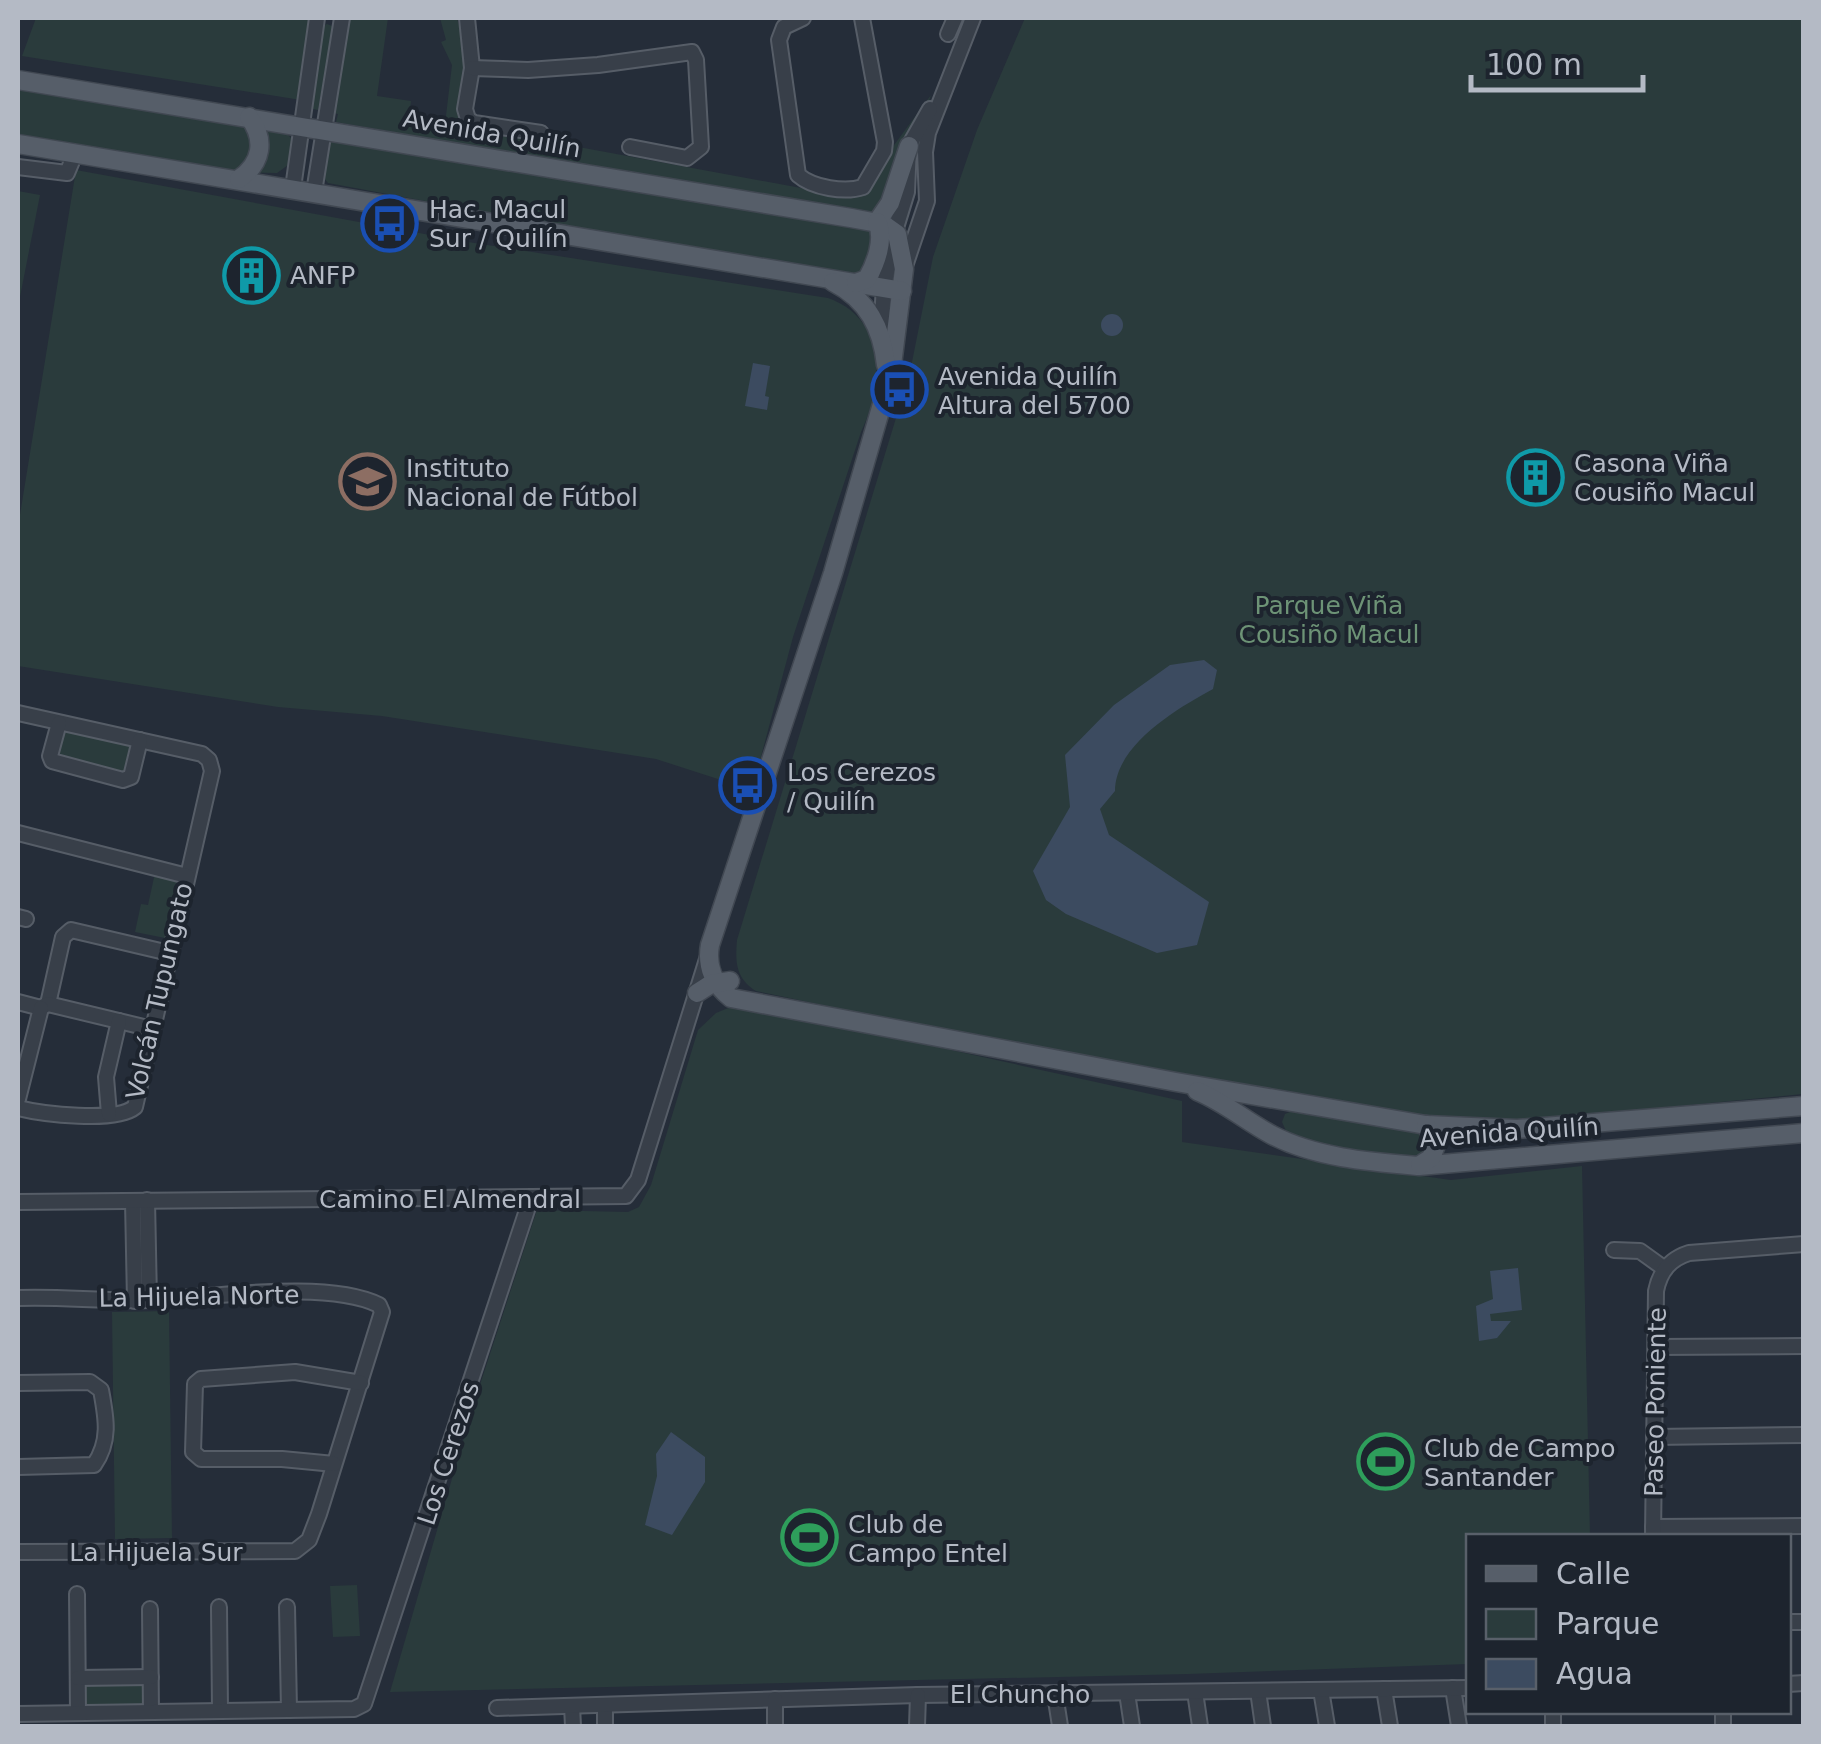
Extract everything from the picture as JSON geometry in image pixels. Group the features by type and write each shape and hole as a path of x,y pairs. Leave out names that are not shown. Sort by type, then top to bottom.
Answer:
{"main road":[{"name":"Avenida Quilín","path":"18,80 876,222 894,232"},
{"path":"239,179 254,167 260,148 259,134 249,117"},
{"path":"18,144 893,289"},
{"path":"856,283 868,278 872,269 881,234 876,222 890,204 910,146"},
{"path":"726,987 708,955 833,573 894,358 893,289 904,269 902,246 894,232"},
{"path":"819,277 842,286 861,302 881,333 888,381"},
{"path":"718,925 718,955 726,987"},
{"name":"Avenida Quilín","path":"726,987 764,1004 1426,1125 1517,1129 1804,1106"},
{"path":"697,993 726,987"},
{"name":"Avenida Quilín","path":"1176,1082 1225,1104 1284,1141 1331,1154 1419,1166 1804,1132"},
{"path":"1284,1141 1276,1131 1277,1118 1286,1108 1300,1104"},
{"path":"1419,1166 1432,1158 1436,1145 1426,1125"}],"street":[{"path":"293,188 317,18"},
{"path":"314,192 342,18"},
{"path":"467,18 472,68 465,109 468,119 541,132"},
{"path":"803,18 784,28 779,40 798,175 806,182 854,190 863,186 884,151 862,18"},
{"path":"948,34 955,18"},
{"path":"904,269 927,201 926,142 940,96 973,18"},
{"path":"472,68 528,70 598,65 692,52 696,60 701,147 686,158 630,147"},
{"path":"881,333 893,289 894,232 909,179 910,146 940,96"},
{"path":"18,167 66,172 75,154"},
{"path":"18,713 59,722 140,740 130,777 123,780 52,761 59,722"},
{"name":"Volcán Tupungato","path":"18,1108 42,1114 109,1114 130,1112 137,1103 212,771 202,754 140,740"},
{"path":"18,833 187,876"},
{"path":"18,1099 63,938 68,932 76,930 169,954"},
{"name":"Camino El Almendral","path":"18,1202 617,1198 632,1192 648,1152 708,955"},
{"path":"690,1015 726,987"},
{"path":"18,1002 152,1029"},
{"path":"109,1114 106,1077 119,1021"},
{"name":"Los Cerezos","path":"289,1710 361,1706 367,1699 531,1198"},
{"path":"140,1200 142,1300"},
{"path":"1614,1250 1640,1252 1665,1269 1689,1253 1804,1244"},
{"name":"Paseo Poniente","path":"1653,1532 1656,1291 1665,1269"},
{"name":"La Hijuela Norte","path":"18,1298 142,1300 250,1293 356,1296 379,1306 382,1321 361,1383"},
{"path":"1656,1347 1804,1346"},
{"path":"295,1372 361,1383 334,1464 282,1459 201,1459 192,1452 193,1400 195,1384 201,1379 295,1372"},
{"path":"18,1383 90,1382 101,1390 107,1422 103,1452 94,1465 18,1468"},
{"path":"1654,1437 1804,1435"},
{"name":"La Hijuela Sur","path":"18,1552 295,1551 309,1540 334,1464"},
{"path":"1653,1532 1804,1526"},
{"path":"77,1594 78,1713"},
{"path":"219,1607 220,1711"},
{"path":"18,1714 151,1712 168,1719 220,1711 289,1710 287,1607"},
{"path":"150,1610 151,1712"},
{"path":"78,1678 150,1677"},
{"path":"1459,1726 1460,1688"},
{"name":"El Chuncho","path":"496,1708 918,1695 1460,1688"},
{"path":"1384,1689 1390,1726"},
{"path":"1321,1690 1327,1726"},
{"path":"1258,1691 1263,1726"},
{"path":"1194,1692 1200,1726"},
{"path":"1126,1693 1132,1726"},
{"path":"1055,1694 1060,1726"},
{"path":"917,1726 918,1695"},
{"path":"775,1699 775,1726"},
{"path":"604,1705 605,1726"},
{"path":"572,1706 573,1726"}],"green space":[{"path":"36,18 314,18 301,100 22,56"},
{"path":"345,18 388,18 377,96 411,101 410,109 422,113 421,119 445,124 452,65 441,42 446,40 440,18 457,18 466,76 457,111 470,127 855,198 931,95 894,207 888,215 854,213 336,122 338,114 329,112"},
{"name":"Parque Viña Cousiño Macul","path":"1025,18 1803,18 1803,1094 1493,1124 1398,1114 955,1033 756,991 744,981 737,963 737,940 910,372 933,257 977,130"},
{"path":"327,24 333,30 318,110 309,108 321,28"},
{"path":"18,89 287,134 295,142 291,163 277,173 237,172 18,134"},
{"path":"331,141 606,188 871,228 877,233 862,278 851,280 328,183 324,178"},
{"path":"76,170 468,242 828,298 847,308 870,337 875,355 874,394 793,637 752,790 656,759 382,716 278,707 18,666 18,527"},
{"path":"18,191 40,195 18,307"},
{"path":"61,729 134,746 126,776 56,761"},
{"path":"155,873 177,883 165,938 135,932 141,904 148,905"},
{"path":"733,1006 751,1006 1182,1101 1182,1142 1451,1180 1582,1166 1590,1534 1466,1534 1466,1664 390,1692 474,1403 537,1210 628,1212 639,1207 651,1185 698,1030 716,1013"},
{"path":"1297,1109 1418,1128 1427,1138 1427,1150 1417,1155 1384,1155 1298,1137 1287,1133 1282,1122 1285,1114"},
{"path":"169,1311 172,1538 115,1539 112,1312"},
{"path":"357,1585 360,1636 333,1637 330,1586"},
{"path":"85,1681 145,1683 145,1704 85,1704"}],"water":[{"path":"1108,314 1116,314 1123,325 1116,336 1108,336 1101,329 1101,321"},
{"path":"753,363 770,366 767,410 745,406"},
{"path":"1204,660 1217,670 1213,689 1167,717 1137,744 1125,758 1115,791 1100,809 1109,835 1209,902 1197,945 1157,953 1066,914 1046,900 1033,871 1070,807 1065,755 1114,705 1170,665"},
{"path":"1518,1268 1522,1310 1490,1314 1491,1321 1511,1321 1497,1338 1479,1341 1476,1306 1493,1299 1490,1271"},
{"path":"671,1432 705,1457 705,1482 672,1535 645,1525 657,1476 656,1454"}],"place":[{"name":"Hac. Macul Sur / Quilín","path":"390,223"},
{"name":"ANFP","path":"251,275"},
{"name":"Avenida Quilín Altura del 5700","path":"899,390"},
{"name":"Casona Viña Cousiño Macul","path":"1535,477"},
{"name":"Instituto Nacional de Fútbol","path":"367,482"},
{"name":"Los Cerezos / Quilín","path":"748,786"},
{"name":"Club de Campo Santander","path":"1385,1462"},
{"name":"Club de Campo Entel","path":"809,1538"}]}
